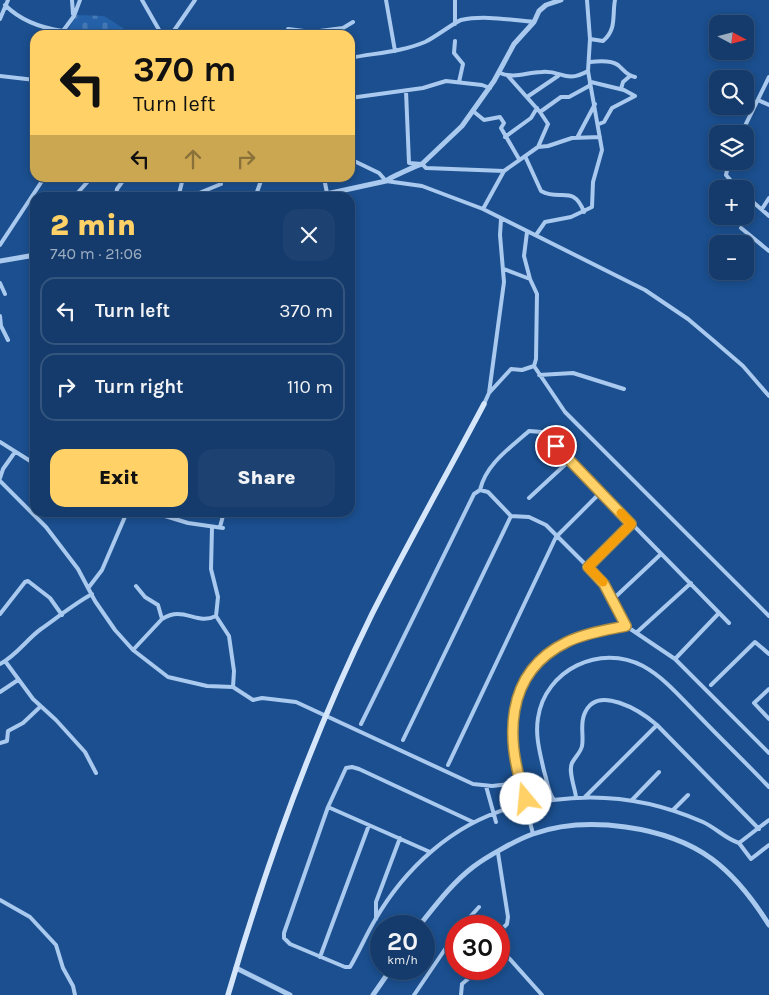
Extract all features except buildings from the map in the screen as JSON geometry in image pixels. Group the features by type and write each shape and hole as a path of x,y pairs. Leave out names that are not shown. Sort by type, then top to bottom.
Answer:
{"main road":[{"path":"228,995 274,848 326,718 372,614 484,404"}],"street":[{"path":"0,19 8,0"},
{"path":"72,0 74,16"},
{"path":"63,30 74,16 80,0"},
{"path":"142,0 159,30"},
{"path":"174,30 195,0"},
{"path":"386,0 395,51"},
{"path":"455,0 455,24"},
{"path":"386,181 395,174 406,172 422,164 462,126 500,73 514,44 534,22 538,11 546,5 561,0"},
{"path":"536,235 545,222 571,217 584,212 593,203 593,182 602,150 599,124 588,71 590,39 587,0"},
{"path":"590,39 603,41 609,36 615,20 615,0"},
{"path":"5,6 40,28 48,30"},
{"path":"355,57 395,51 424,42 459,20 478,18 534,22"},
{"path":"328,30 343,28 353,22"},
{"path":"455,40 454,53 463,64 459,82"},
{"path":"590,62 598,61 616,64 632,77 623,82 621,89"},
{"path":"508,76 546,71 559,76 581,75 588,71"},
{"path":"500,73 508,76 549,124 538,147"},
{"path":"581,75 590,80 629,91 635,96 612,108 604,122 599,124"},
{"path":"0,76 30,79"},
{"path":"527,97 559,76"},
{"path":"746,125 769,77"},
{"path":"505,136 539,110 562,97 569,97 589,86 590,80"},
{"path":"355,97 406,91 446,81 482,85 490,88"},
{"path":"406,91 408,163 422,164 426,168 504,171"},
{"path":"758,100 769,105"},
{"path":"577,138 595,104"},
{"path":"473,111 484,120 500,117 504,123 501,128 519,159"},
{"path":"483,209 504,171 538,147 577,138 600,137"},
{"path":"525,156 541,191 546,194 575,197 580,200 584,212"},
{"path":"355,161 380,173 386,181"},
{"path":"340,192 386,181 422,186 483,209 501,220 536,235 616,275 665,303 743,366 769,396"},
{"path":"78,192 87,182"},
{"path":"116,192 122,182"},
{"path":"257,192 261,182"},
{"path":"201,192 220,184"},
{"path":"762,209 769,198"},
{"path":"0,245 30,199"},
{"path":"754,202 769,216"},
{"path":"484,404 489,393 498,340 504,282 500,235 501,220"},
{"path":"741,228 769,251"},
{"path":"527,232 523,247 530,278 537,294 538,351 534,366 565,412 604,448 769,616"},
{"path":"0,261 30,256"},
{"path":"504,269 530,278"},
{"path":"0,283 5,294"},
{"path":"0,316 1,326 8,340"},
{"path":"489,393 511,369 522,370 534,366"},
{"path":"540,375 573,373 624,389"},
{"path":"361,724 474,494 480,490 489,468 529,431 542,432 729,623"},
{"path":"0,442 30,461"},
{"path":"15,452 3,469 0,480 30,511"},
{"path":"529,498 569,460"},
{"path":"480,490 488,492 511,516 529,517 546,525 604,584 611,601 626,626 675,659 769,753"},
{"path":"448,765 556,537 601,492"},
{"path":"404,740 511,516"},
{"path":"36,517 46,527 89,587 95,601 118,634 133,650 168,677 207,686 233,686 248,698 293,702 460,779 486,786 520,783"},
{"path":"89,587 102,570 125,517"},
{"path":"172,517 212,527 222,527 223,517"},
{"path":"588,567 631,524"},
{"path":"212,527 211,569 218,597 216,616 229,636 234,673 233,686"},
{"path":"611,601 661,554"},
{"path":"0,614 25,582 28,581 51,599 62,615"},
{"path":"636,633 691,583"},
{"path":"136,586 145,598 158,605 162,619"},
{"path":"0,664 62,615 73,604 92,594"},
{"path":"133,650 162,619 177,613 205,620 216,616"},
{"path":"675,659 719,613"},
{"path":"533,834 514,750 513,723 517,697 530,672 548,654 569,641 626,626"},
{"path":"711,685 755,642 769,654"},
{"path":"554,800 537,736 538,717 543,700 554,683 570,668 590,659 604,658 629,660 658,676 769,787"},
{"path":"5,661 40,707 56,720 85,752 96,773"},
{"path":"0,692 18,680"},
{"path":"769,689 754,703 769,718"},
{"path":"576,797 571,767 582,745 582,726 588,708 601,702 619,702 641,711 657,725 760,829"},
{"path":"0,743 7,742 8,731 23,723 40,707"},
{"path":"585,797 657,725"},
{"path":"370,930 350,967 344,967 290,944 284,938 284,933 328,807 346,768 352,766 473,822"},
{"path":"632,800 659,772"},
{"path":"486,786 496,822"},
{"path":"673,810 688,795"},
{"path":"528,808 554,800 576,797 632,800 673,810 703,822 739,843 752,859 769,845"},
{"path":"328,807 430,852"},
{"path":"379,915 396,889 430,852 473,822 510,808"},
{"path":"739,843 760,829 769,820"},
{"path":"428,915 445,894 468,872 533,834 582,824 610,824 643,830 679,841 712,859 741,886 769,925"},
{"path":"320,956 368,825"},
{"path":"376,915 376,902 400,838"},
{"path":"498,853 508,915"},
{"path":"0,900 28,915 56,945 63,968 74,986 75,995"},
{"path":"471,915 479,906"},
{"path":"414,995 445,949"},
{"path":"510,961 542,995"},
{"path":"236,968 290,995"},
{"path":"373,995 383,980"},
{"path":"461,995 462,984 467,980"}],"green space":[{"path":"77,15 104,16 123,28 123,30 68,30"}],"slow traffic":[{"path":"603,582 588,567 631,524 621,513"}],"route":[{"path":"526,799 520,783 513,736 517,697 526,678 538,662 569,641 626,626 611,601 604,584 588,567 631,524 556,446"}]}
